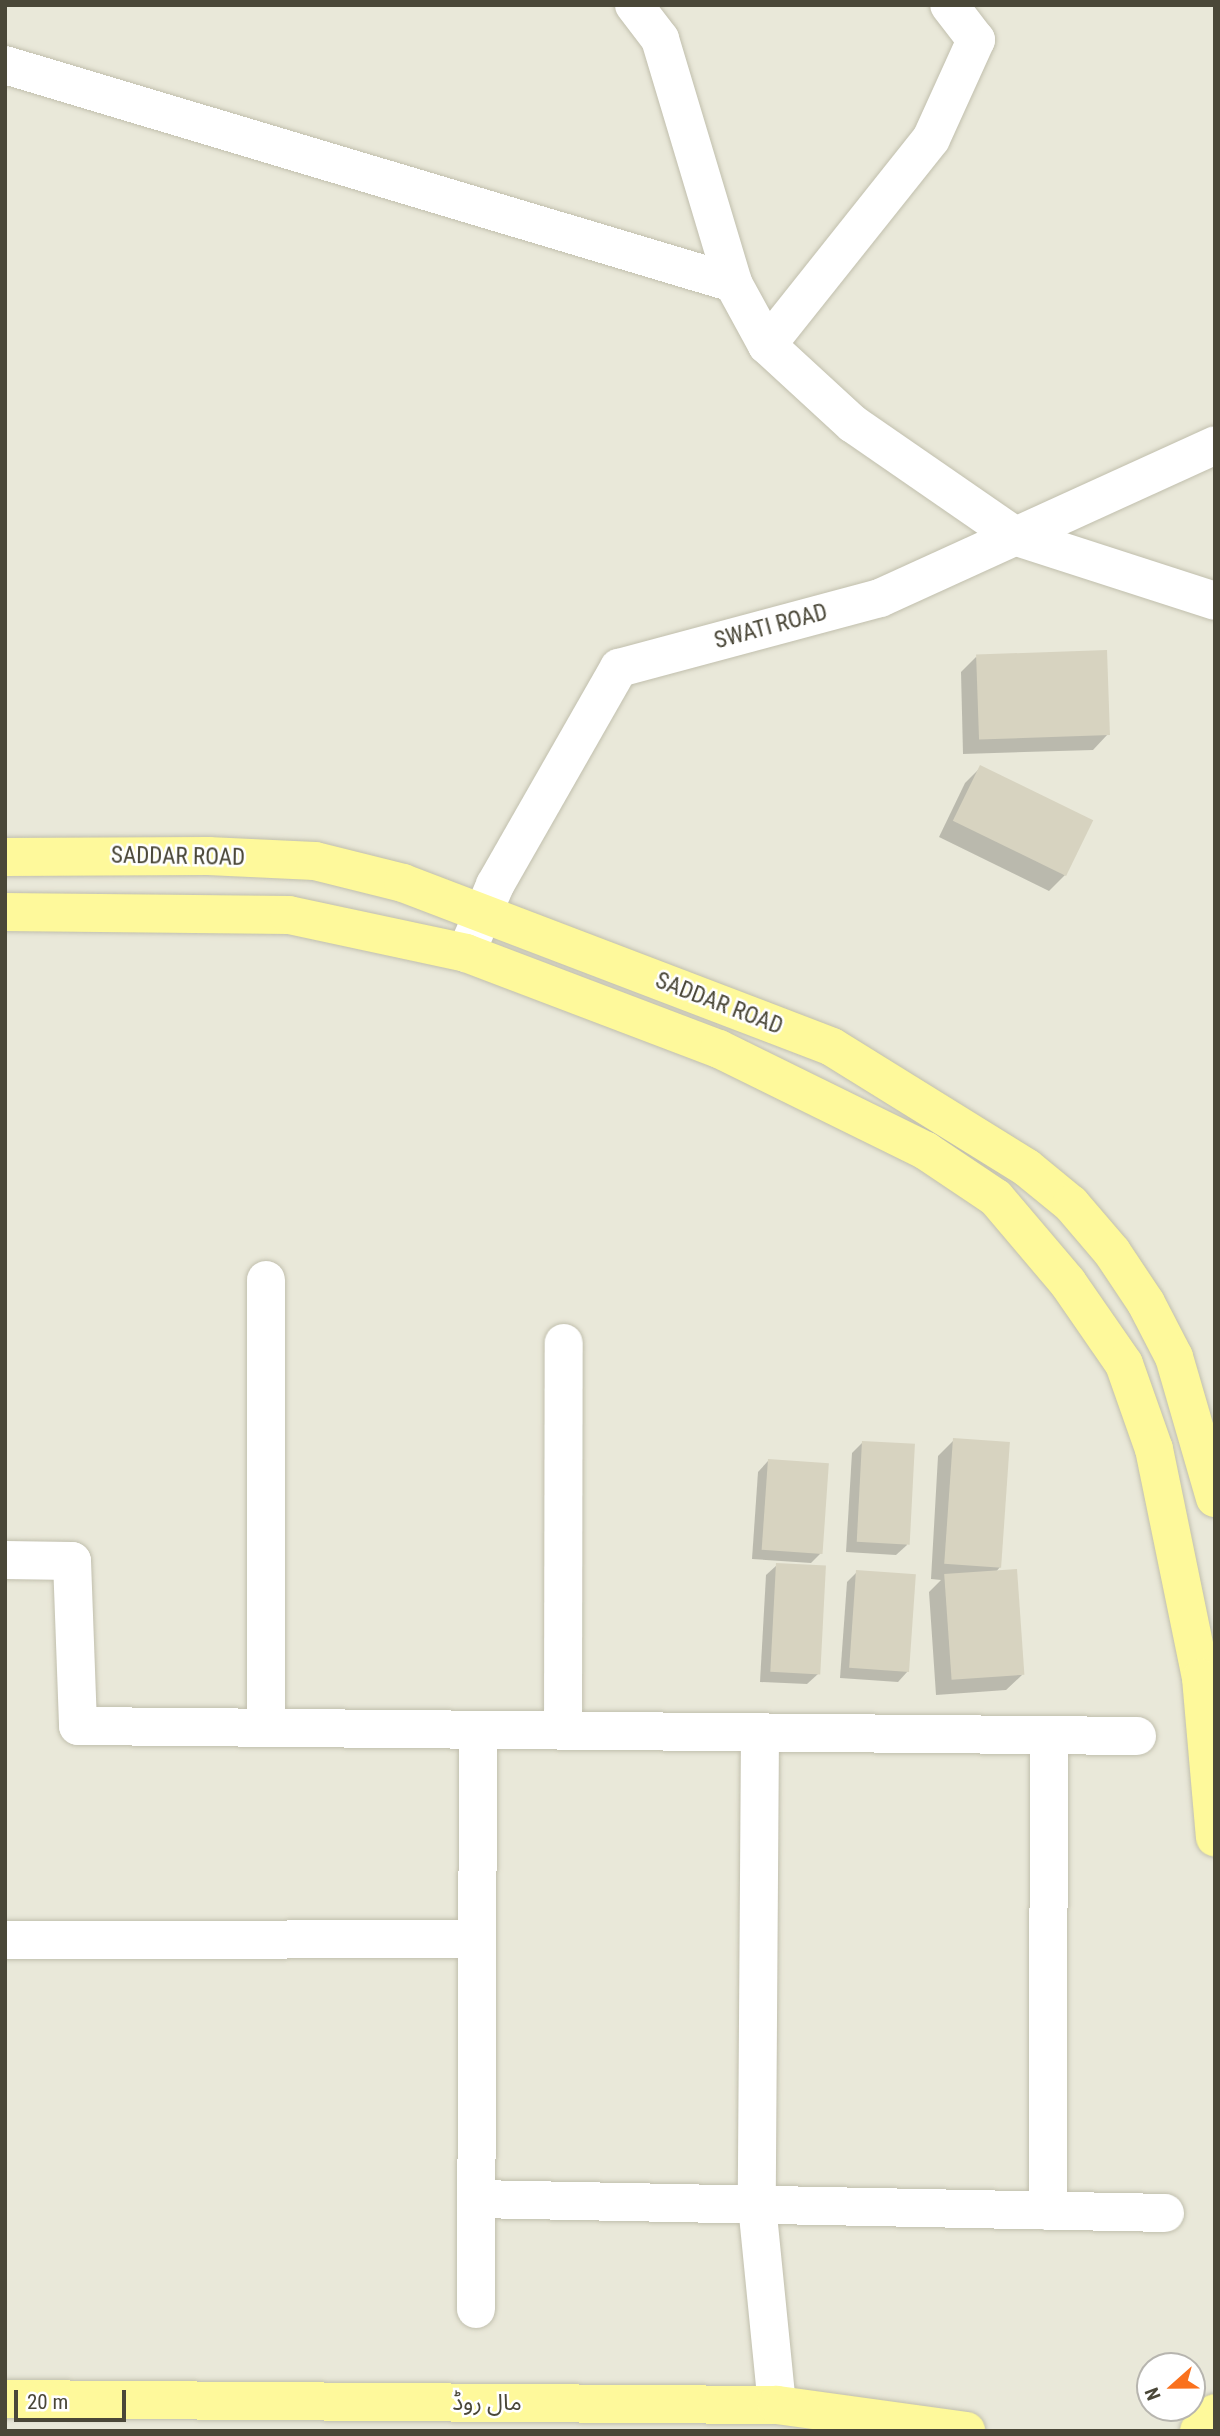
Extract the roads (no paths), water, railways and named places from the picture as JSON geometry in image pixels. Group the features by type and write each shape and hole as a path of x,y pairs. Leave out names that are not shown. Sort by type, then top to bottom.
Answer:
{"main road":[{"name":"SADDAR ROAD","path":"5,857 208,856 315,861 403,883 832,1047 1027,1168 1071,1204 1112,1252 1146,1303 1174,1357 1215,1498"},
{"path":"5,912 289,915 466,953 719,1049 926,1151 996,1198 1068,1283 1124,1364 1154,1449 1201,1678 1215,1837"},
{"name":"مال روڈ","path":"5,2399 777,2405 966,2431"},
{"path":"1199,2431 1215,2413"}],"street":[{"path":"634,5 660,39 733,283 767,345 853,424 1017,537 1215,601"},
{"path":"767,345 932,139 976,40 949,5"},
{"path":"5,65 733,283"},
{"name":"SWATI ROAD","path":"466,953 481,913 619,668 880,598 1215,445"},
{"path":"266,1280 266,1728"},
{"path":"563,1731 564,1343"},
{"path":"5,1560 72,1562 78,1726 1137,1736"},
{"path":"476,2309 478,1730"},
{"path":"760,1733 757,2205 777,2405"},
{"path":"1048,2211 1049,1735"},
{"path":"5,1940 476,1939"},
{"path":"476,2199 1165,2213"}]}
